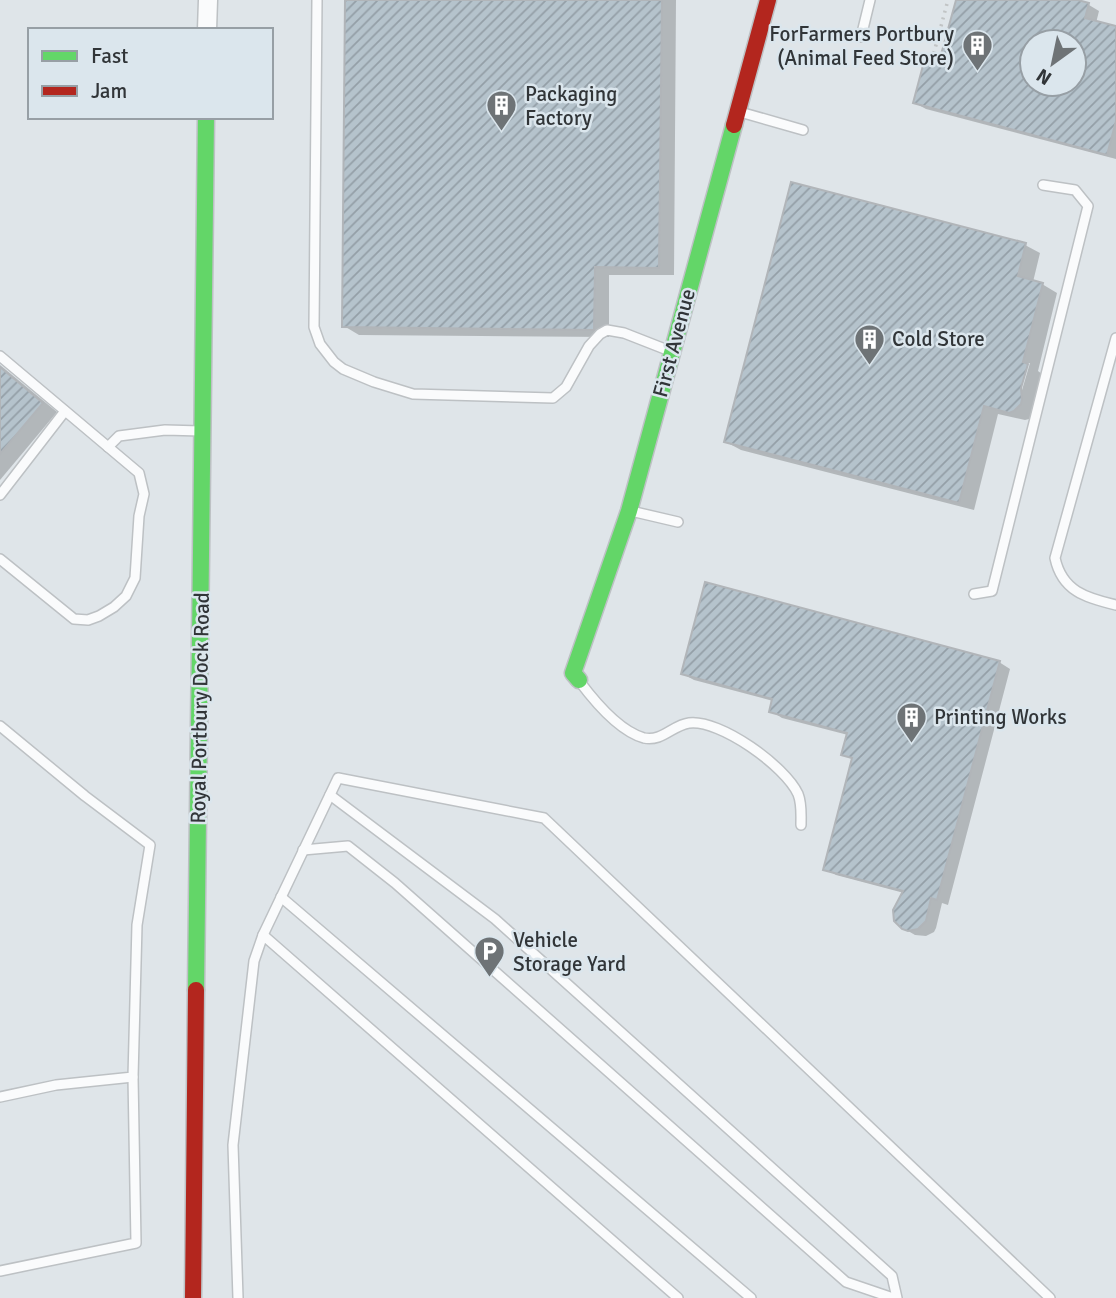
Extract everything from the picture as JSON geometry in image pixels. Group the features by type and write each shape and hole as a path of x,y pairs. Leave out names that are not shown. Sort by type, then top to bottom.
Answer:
{"street":[{"path":"207,28 208,0"},
{"name":"First Avenue","path":"579,680 573,673 629,511 768,0"},
{"name":"Royal Portbury Dock Road","path":"193,1298 206,119"}],"lane":[{"path":"317,0 314,327 320,344 334,362 354,375 413,394 553,398 566,387 589,346 607,330 624,333 672,351"},
{"path":"861,37 870,0"},
{"path":"736,111 803,130"},
{"path":"974,594 992,590 1088,206 1075,190 1043,185"},
{"path":"1116,338 1055,558 1058,573 1072,588 1092,600 1116,605"},
{"path":"0,356 139,472 144,495 139,516 135,578 126,596 99,616 88,620 74,620 0,559"},
{"path":"0,495 65,411"},
{"path":"108,447 119,436 165,430 203,431"},
{"path":"629,511 678,522"},
{"path":"579,680 617,722 637,736 648,739 662,737 687,723 701,723 719,728 760,753 781,769 797,791 801,803 801,825"},
{"path":"0,726 150,845 137,925 133,1077 136,1243 0,1271"},
{"path":"238,1298 233,1145 254,961 263,936 338,778 544,818 1050,1298"},
{"path":"303,850 348,846 406,892 846,1282 895,1298 892,1276 495,919 330,795"},
{"path":"281,897 751,1298"},
{"path":"263,936 678,1298"},
{"path":"0,1097 56,1085 133,1077"}],"path":[{"path":"932,60 948,0"}],"building":[{"name":"Packaging Factory","path":"345,0 662,0 659,268 595,267 594,330 342,327"},
{"name":"ForFarmers Portbury (Animal Feed Store)","path":"956,0 1078,0 1089,3 1085,18 1116,26 1116,121 1107,155 913,103 925,58 939,62"},
{"name":"Cold Store","path":"791,182 1026,243 1018,276 1043,283 1023,362 1028,364 1021,388 1021,404 1009,413 984,406 959,503 724,442"},
{"path":"0,367 43,403 0,454"},
{"name":"Printing Works","path":"705,582 1000,661 937,900 931,898 926,921 918,929 902,929 894,921 893,910 903,891 823,870 852,758 841,755 847,733 769,712 772,699 681,674"}],"traffic: fast":[{"path":"196,990 206,119"},
{"path":"579,680 573,673 629,511 734,125"}],"traffic: jam":[{"path":"734,125 768,0"},
{"path":"193,1298 196,990"}],"place":[{"name":"ForFarmers Portbury (Animal Feed Store)","path":"977,73"},
{"name":"Packaging Factory","path":"502,133"},
{"name":"Cold Store","path":"869,366"},
{"name":"Printing Works","path":"911,744"},
{"name":"Vehicle Storage Yard","path":"490,979"}]}
